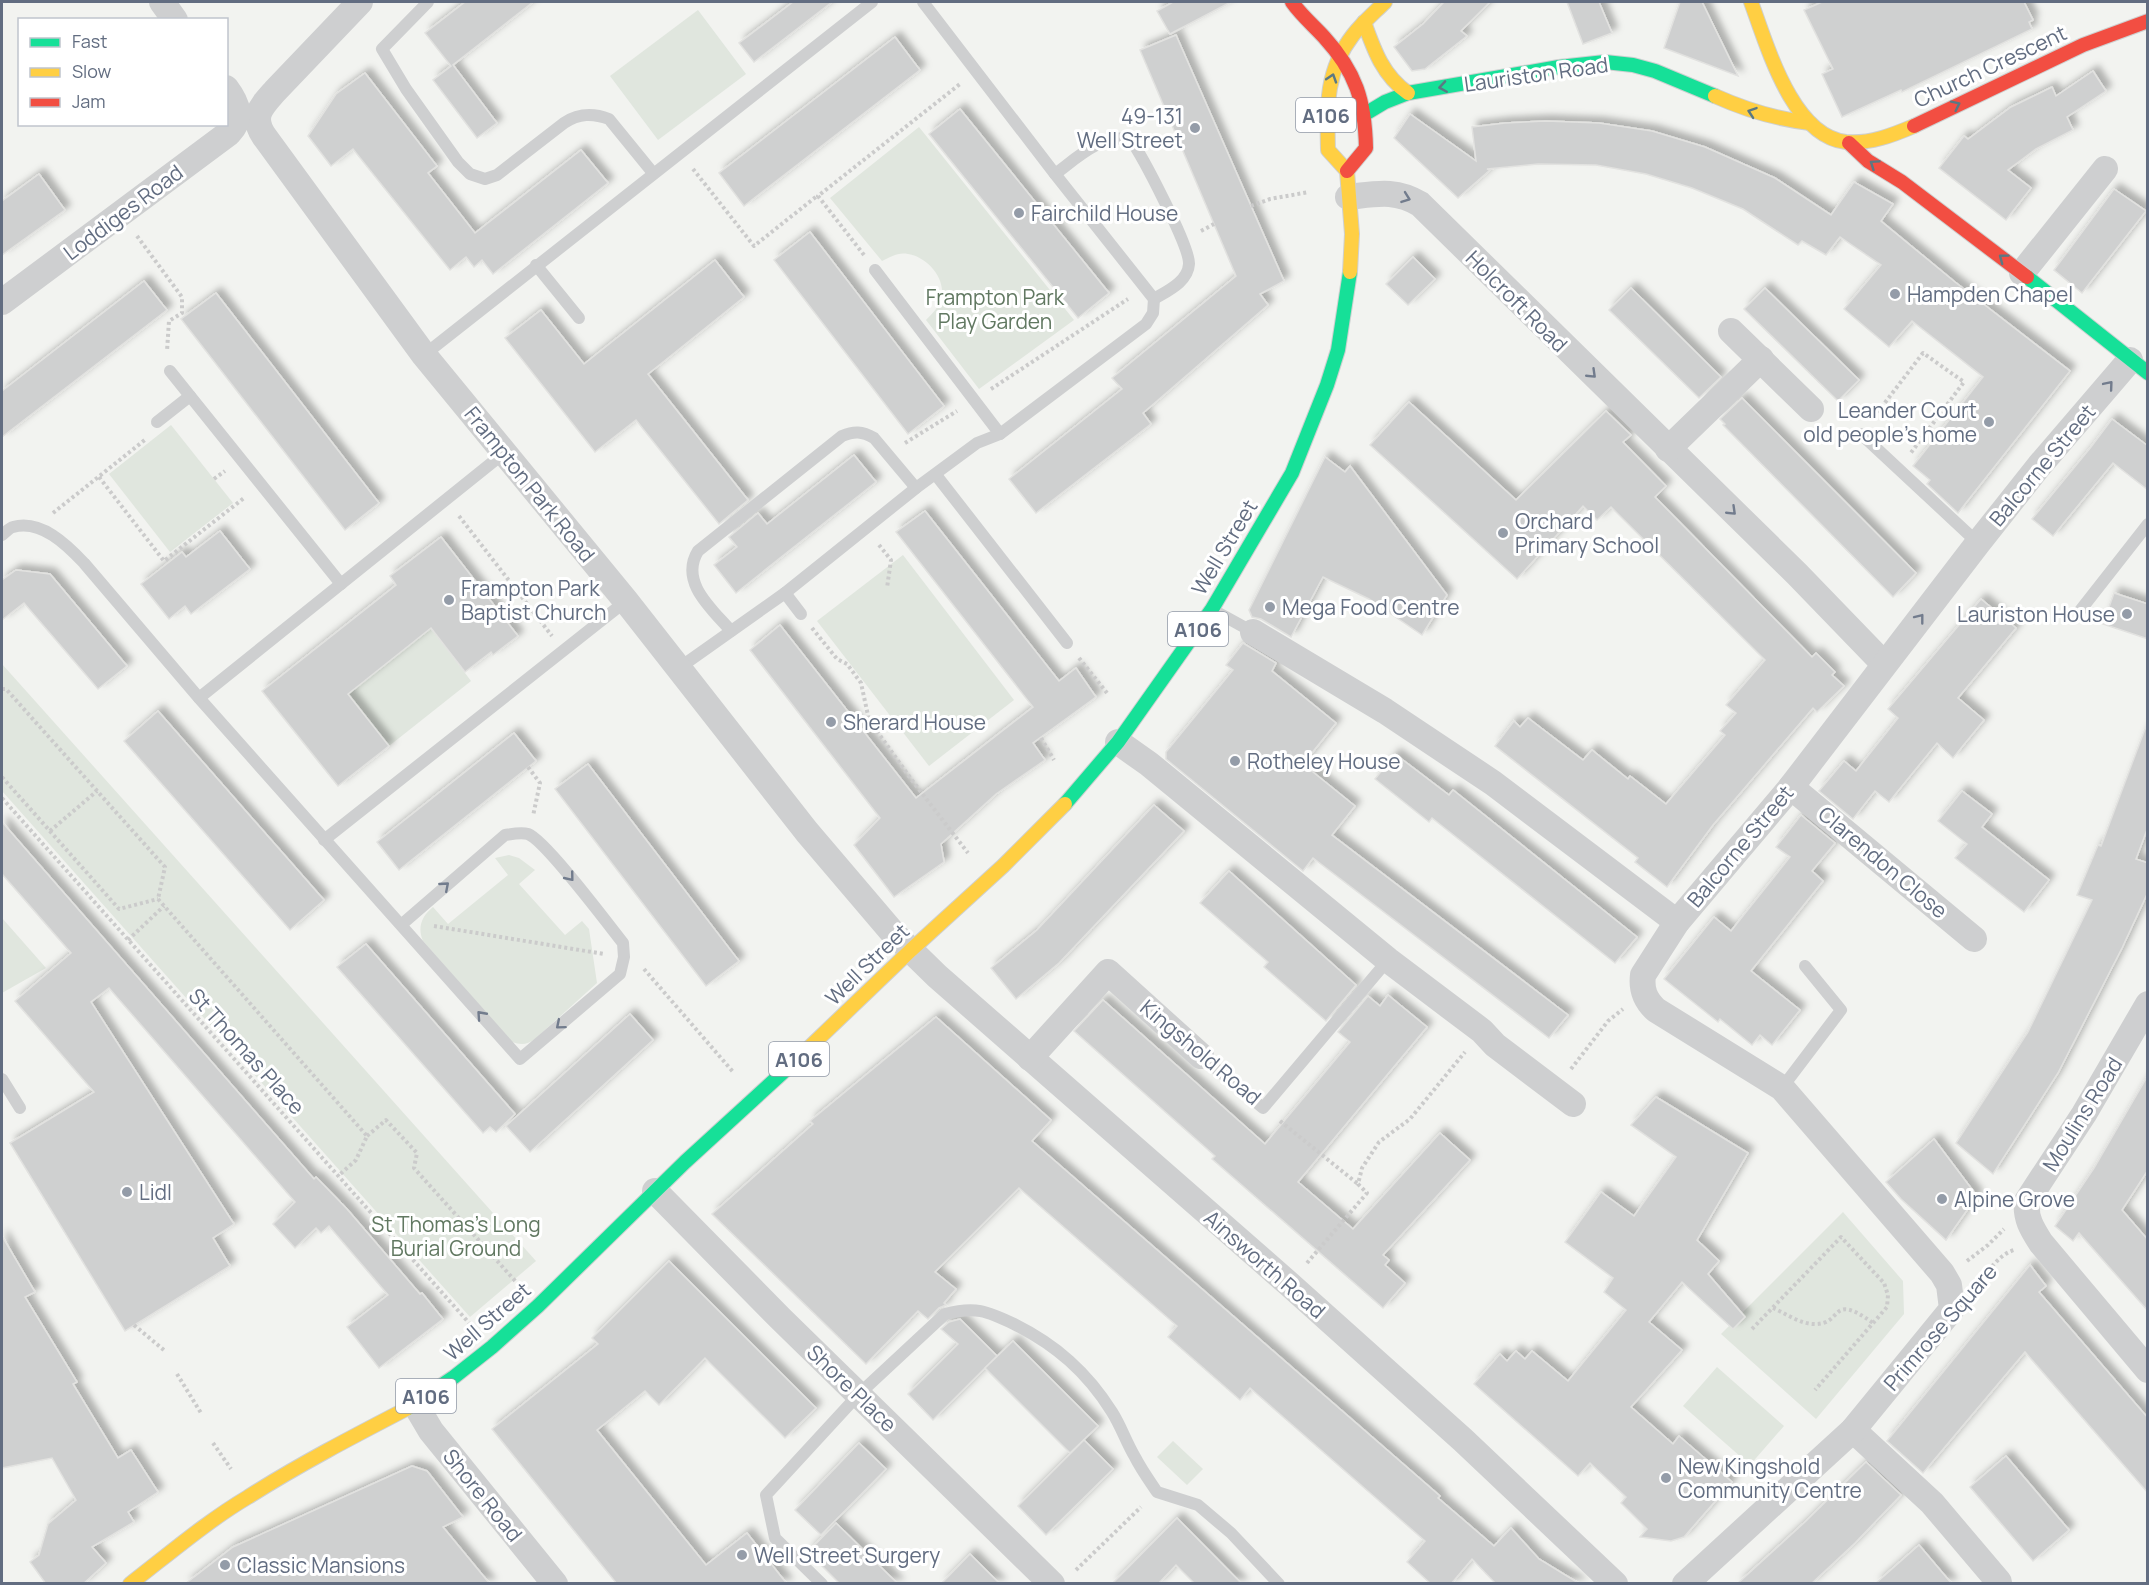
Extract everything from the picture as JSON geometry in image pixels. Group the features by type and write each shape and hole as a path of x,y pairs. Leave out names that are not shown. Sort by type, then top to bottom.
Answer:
{"main road":[{"path":"1292,2 1303,17 1340,55 1352,72 1361,94 1365,114 1366,148 1347,171"},
{"name":"A106","path":"1347,171 1328,150 1326,124 1329,86 1340,55 1353,35 1385,2"},
{"path":"1751,2 1781,75 1810,123 1829,136 1849,143 1868,161 1902,182 2139,366"},
{"name":"Church Crescent","path":"1849,143 1900,137 2061,55 2112,33 2148,21"},
{"path":"1364,22 1384,70 1392,81 1408,93"},
{"name":"Lauriston Road","path":"1365,114 1385,102 1408,93 1558,67 1618,63 1661,73 1759,115 1791,122 1810,123"},
{"path":"1897,163 1902,182"},
{"name":"Well Street","path":"130,1584 209,1523 247,1497 345,1440 415,1404 492,1347 538,1306 655,1191 757,1098 911,950 1011,859 1063,806 1118,742 1212,609 1292,473 1327,385 1338,350 1349,282 1352,234 1347,171"}],"street":[{"path":"162,2 174,18"},
{"name":"Loddiges Road","path":"2,302 262,107 274,91 360,2"},
{"name":"Frampton Park Road","path":"228,91 236,105 259,128 424,355 626,601 807,832 875,913 911,950"},
{"path":"2022,273 2105,169"},
{"name":"Holcroft Road","path":"1348,197 1386,193 1406,196 1420,204 1797,574 1884,664"},
{"path":"1731,331 1811,409"},
{"path":"1668,449 1761,359"},
{"name":"Balcorne Street","path":"1253,632 1385,711 1493,783 1677,922 1791,787 2039,466 2139,366"},
{"path":"1118,742 1149,764 1388,960 1482,1031 1495,1046 1563,1097"},
{"name":"Clarendon Close","path":"1791,787 1974,939"},
{"path":"1677,922 1643,975 1642,984 1648,1003 1782,1088 1942,1273 1949,1285 1952,1309"},
{"name":"Ainsworth Road","path":"911,950 1463,1440 1615,1584"},
{"name":"Kingshold Road","path":"1030,1058 1108,972 1201,1056"},
{"name":"Moulins Road","path":"2032,1226 2027,1201 2084,1114 2148,1004"},
{"name":"Shore Place","path":"655,1191 780,1318 859,1394 1061,1579"},
{"path":"2032,1226 2148,1370"},
{"name":"Primrose Square","path":"1685,1584 1853,1430 1952,1309"},
{"name":"Shore Road","path":"415,1404 431,1431 555,1584"},
{"path":"1853,1430 1932,1503 2000,1583"}],"lane":[{"path":"428,2 382,49 406,89 458,162 470,174 485,179 497,175 564,123 574,117 587,114 609,118 653,173"},
{"path":"424,355 872,2"},
{"path":"679,668 785,593 916,488 977,443 1000,434 1146,324 1153,313 1154,298 1054,174 923,2"},
{"path":"1054,174 1106,140 1120,137 1130,139 1141,154 1164,202 1186,250 1189,264 1186,275 1176,286 1154,298"},
{"path":"536,265 579,318"},
{"path":"875,270 1000,434"},
{"path":"170,370 340,584"},
{"path":"157,422 189,396"},
{"path":"731,632 693,582 692,561 699,551 842,436 853,431 866,433 874,438 889,453 916,488"},
{"path":"1861,434 1978,543"},
{"path":"198,698 504,453"},
{"path":"936,475 1067,644"},
{"path":"2079,612 2148,524"},
{"path":"2,535 13,527 36,527 64,542 198,698 324,840 403,923 520,1059 620,974 624,957 623,943 547,850 530,834 505,835 403,923"},
{"path":"785,593 801,615"},
{"path":"324,840 626,601"},
{"name":"Balcorne Street","path":"1212,609 1253,632"},
{"name":"Kingshold Road","path":"1201,1056 1263,1108 1388,960"},
{"path":"1782,1088 1841,1010 1805,966"},
{"path":"2,1079 20,1108"},
{"path":"822,1584 776,1538 766,1495 859,1394 945,1314 963,1309 977,1309 999,1317 1052,1345 1087,1377 1112,1412 1135,1458 1156,1492 1198,1505 1231,1533 1279,1584"}],"path":[{"path":"680,152 754,246 976,71"},
{"path":"1251,206 1270,198 1309,192"},
{"path":"818,196 875,270"},
{"path":"121,213 182,297 182,313 169,321 166,348 170,370"},
{"path":"889,453 974,401 1128,299 1142,284"},
{"path":"1861,434 1923,353 1964,382 1898,470"},
{"path":"36,527 151,435 157,422"},
{"path":"99,477 164,561 261,485"},
{"path":"447,499 563,651"},
{"path":"866,528 891,560 887,588"},
{"path":"801,615 837,659 847,664 861,683 868,720 968,853"},
{"path":"1067,644 1107,693"},
{"path":"2,689 6,689 165,867 158,899"},
{"path":"1041,738 1054,760"},
{"path":"528,767 540,783 530,834"},
{"path":"2,777 119,909 158,899"},
{"path":"50,831 97,792"},
{"name":"St Thomas Place","path":"2,798 470,1324"},
{"path":"158,899 367,1136"},
{"path":"128,940 164,906"},
{"path":"403,923 624,957 641,966 734,1072"},
{"path":"1563,1097 1608,1021 1626,1006"},
{"path":"1358,1184 1362,1168 1379,1142 1410,1119 1482,1031"},
{"path":"1263,1108 1367,1193 1289,1284"},
{"path":"338,1176 356,1160 367,1136 386,1120 417,1153 414,1168 514,1280"},
{"name":"Primrose Square","path":"1942,1273 1973,1258 2008,1224 2032,1226"},
{"name":"Primrose Square","path":"1952,1309 1964,1301 1999,1258 2032,1226"},
{"path":"1752,1329 1841,1237 1884,1283 1888,1295 1887,1307 1815,1390"},
{"path":"1773,1308 1814,1324 1823,1322 1847,1308 1873,1323"},
{"path":"135,1325 165,1351"},
{"path":"177,1374 201,1413"},
{"path":"213,1443 232,1472"},
{"path":"1061,1579 1156,1492"}],"green space":[{"path":"698,10 746,74 658,140 610,76"},
{"name":"Frampton Park Play Garden","path":"919,127 1074,320 979,389 926,320 937,307 942,294 942,286 935,271 923,260 908,254 897,254 882,261 830,198"},
{"path":"171,425 233,503 170,552 109,474"},
{"path":"903,555 1014,700 929,766 817,621"},
{"path":"431,628 471,681 389,746 348,694"},
{"name":"St Thomas's Long Burial Ground","path":"2,664 536,1261 470,1317 2,791"},
{"path":"509,855 519,858 535,870 519,884 565,935 582,921 589,929 597,983 535,1039 524,1044 512,1042 423,941 420,931 423,918 433,907 448,924 508,875 495,858"},
{"path":"2,918 46,968 2,993"},
{"path":"1843,1212 1903,1281 1904,1314 1816,1419 1721,1334"},
{"path":"1717,1367 1784,1426 1750,1465 1683,1406"},
{"path":"1173,1441 1203,1469 1187,1485 1157,1457"}],"building":[{"path":"465,2 533,2 453,65 497,123 477,138 433,80 451,66 425,33"},
{"path":"793,2 832,2 754,62 739,43"},
{"path":"1173,2 1231,2 1170,34 1157,11"},
{"path":"1444,2 1490,2 1461,31 1467,36 1425,69 1412,71 1394,47 1423,24"},
{"path":"1567,2 1599,2 1612,33 1583,44"},
{"path":"1680,2 1702,2 1738,76 1664,48"},
{"path":"1822,2 2024,2 2033,20 2029,22 2032,29 1902,92 1901,90 1842,117 1822,74 1833,69 1804,10"},
{"path":"1176,35 1284,281 1260,294 1268,305 1143,413 1151,424 1036,513 1009,479 1122,389 1112,378 1236,276 1140,50"},
{"path":"895,37 920,70 744,206 719,173"},
{"path":"2093,71 2106,91 2067,117 2073,130 2036,149 2008,170 2031,188 2006,220 1939,168 1964,136 1968,139 2011,107 2052,87 2056,96"},
{"path":"365,73 437,166 428,173 475,233 581,150 608,183 493,274 482,260 474,267 466,257 450,270 353,149 331,166 308,136 336,94"},
{"name":"Fairchild House","path":"960,109 1109,293 1078,318 929,134"},
{"path":"1410,114 1476,161 1472,127 1546,121 1599,123 1652,131 1705,147 1775,178 1831,215 1854,182 1893,204 1881,221 2070,371 1958,513 1927,484 1930,480 1913,466 1983,377 1912,321 1889,347 1844,309 1881,265 1840,237 1826,255 1802,241 1798,245 1743,209 1692,188 1646,174 1596,165 1538,164 1487,169 1490,170 1458,198 1394,138"},
{"path":"39,174 65,210 2,255 2,201"},
{"path":"2114,189 2146,211 2082,293 2054,270"},
{"path":"810,232 944,406 908,434 774,260"},
{"path":"1413,257 1435,279 1408,305 1386,284"},
{"path":"715,260 744,297 648,374 748,500 719,524 636,420 595,452 505,338 541,310 584,364"},
{"path":"144,281 167,310 2,437 2,391"},
{"path":"1631,288 1721,377 1699,398 1609,310"},
{"path":"1765,288 1859,380 1838,401 1744,309"},
{"path":"216,293 379,503 345,530 181,319"},
{"path":"1742,398 1916,573 1893,597 1723,425 1725,424 1720,419"},
{"path":"1409,402 1516,500 1606,411 1631,435 1623,442 1666,486 1655,497 1812,657 1816,653 1835,672 1832,675 1844,686 1817,712 1813,708 1713,825 1667,887 1635,862 1638,858 1495,746 1514,721 1520,727 1528,718 1583,760 1592,750 1628,779 1630,776 1666,804 1725,735 1720,731 1736,713 1726,705 1765,660 1611,507 1597,520 1583,506 1517,579 1370,445"},
{"path":"2112,419 2148,446 2148,490 2113,463 2053,536 2032,519"},
{"path":"854,455 876,482 736,593 714,565 737,547 729,537 758,513 767,524"},
{"path":"1325,457 1345,472 1350,466 1447,595 1422,635 1369,599 1323,577 1291,637 1261,619 1252,617 1249,610"},
{"path":"925,511 1059,681 1076,668 1096,697 1033,743 1045,760 996,794 941,844 944,862 894,897 854,845 880,818 750,650 780,625 916,798 1033,707 896,532"},
{"path":"220,531 250,569 191,614 185,606 169,619 141,584 182,552 186,557"},
{"path":"441,537 518,636 493,655 491,652 465,672 431,628 348,694 389,746 338,786 262,691 396,585 390,576"},
{"path":"16,570 50,574 127,666 98,689 24,603 2,620 2,580"},
{"name":"Lauriston House","path":"2114,593 2148,604 2148,639 2103,624"},
{"path":"1981,599 2016,628 1958,698 1984,720 1953,758 1937,743 1889,802 1875,791 1853,819 1819,791 1844,761 1856,771 1898,718 1888,709"},
{"name":"Rotheley House","path":"1243,643 1276,663 1272,671 1336,723 1303,764 1355,806 1332,835 1568,1015 1549,1038 1313,858 1303,871 1166,759 1166,752 1233,670 1226,665"},
{"path":"158,711 324,900 290,930 124,741"},
{"path":"2145,729 2148,729 2148,827 2136,859 2148,863 2148,892 2058,1073 1993,1174 1956,1143 2028,1032 2092,900 2077,895 2098,845 2101,846"},
{"path":"514,733 536,761 399,870 377,842"},
{"path":"1395,754 1449,795 1453,790 1637,937 1615,963 1432,818 1429,822 1375,779"},
{"path":"588,764 739,961 706,986 555,789"},
{"path":"1962,791 1992,814 1982,827 2049,880 2024,912 1955,858 1967,844 1938,821"},
{"path":"1154,805 1184,831 1059,963 1016,999 991,968 1037,930"},
{"path":"1801,815 1835,843 1812,871 1823,881 1751,971 1800,1010 1772,1045 1760,1035 1752,1045 1720,1019 1718,1022 1664,979 1714,917 1731,931 1790,857 1776,847"},
{"path":"2,822 314,1179 316,1177 347,1209 443,1319 379,1368 347,1327 388,1295 329,1226 321,1233 316,1228 295,1248 273,1224 295,1202 109,988 91,1002 234,1224 213,1238 230,1266 125,1331 10,1143 94,1092 15,1001 71,953 2,874"},
{"path":"1229,871 1356,985 1326,1021 1264,967 1268,962 1200,903"},
{"path":"366,944 515,1114 496,1132 490,1127 483,1133 337,967"},
{"path":"1388,995 1427,1027 1298,1182 1353,1229 1440,1133 1470,1160 1383,1255 1389,1260 1385,1265 1405,1283 1383,1308 1212,1159 1215,1156 1074,1031 1103,1000 1265,1144 1350,1042 1338,1032 1368,996 1380,1006"},
{"path":"630,1014 653,1040 530,1152 506,1126"},
{"path":"936,1017 1051,1120 1032,1141 1440,1496 1438,1498 1494,1546 1511,1528 1539,1559 1580,1584 1496,1584 1472,1559 1451,1584 1431,1584 1407,1562 1425,1541 1250,1388 1240,1400 1168,1337 1177,1326 1019,1188 935,1272 956,1289 944,1303 946,1305 939,1308 928,1319 918,1311 866,1364 712,1214 813,1124 810,1121"},
{"path":"2148,1075 2148,1170 2122,1210 2148,1240 2148,1311 2079,1233 2073,1241 2055,1226 2094,1168"},
{"path":"1656,1097 1748,1153 1697,1240 1719,1261 1708,1274 1745,1317 1733,1329 1682,1282 1649,1322 1682,1350 1631,1407 1673,1444 1679,1436 1732,1482 1684,1537 1671,1541 1640,1537 1647,1529 1621,1503 1626,1497 1590,1463 1578,1476 1474,1384 1500,1354 1507,1361 1516,1351 1525,1359 1532,1351 1568,1381 1626,1310 1604,1292 1613,1278 1565,1242 1601,1192 1634,1216 1676,1157 1631,1125"},
{"path":"1934,1139 1977,1196 1946,1240 1886,1182"},
{"path":"2,1236 35,1292 25,1297 77,1382 73,1384 118,1458 131,1450 158,1492 128,1512 134,1522 92,1547 106,1563 83,1584 46,1584 30,1562 39,1555 48,1524 76,1500 52,1458 2,1468"},
{"path":"669,1261 816,1408 785,1438 705,1358 659,1405 645,1391 597,1430 706,1565 747,1533 787,1584 617,1584 492,1429 598,1344 592,1338"},
{"path":"2030,1265 2046,1286 2039,1292 2148,1418 2148,1493 2025,1352 1923,1473 1887,1441"},
{"path":"960,1319 997,1356 933,1420 908,1394 958,1344 941,1329 949,1322"},
{"path":"1013,1341 1098,1426 1070,1453 985,1368"},
{"path":"1084,1440 1113,1469 1046,1535 1018,1506"},
{"path":"859,1443 886,1469 821,1535 795,1510"},
{"path":"2006,1456 2069,1530 2033,1561 1970,1487"},
{"path":"1866,1462 1901,1495 1855,1543 1811,1584 1737,1584 1805,1522"},
{"path":"412,1466 427,1471 463,1517 443,1527 490,1584 185,1584 233,1547"},
{"path":"1177,1518 1242,1584 1195,1584 1176,1565 1158,1584 1112,1584"},
{"path":"836,1523 898,1584 840,1584 808,1552"},
{"path":"1919,1545 1952,1584 1875,1584"},
{"path":"970,1554 1000,1584 941,1584"}],"traffic: fast":[{"path":"1365,114 1385,102 1408,93 1559,67 1605,62 1633,65 1655,71 1715,96"},
{"path":"1065,804 1118,742 1212,609 1292,473 1327,385 1338,350 1350,272"},
{"path":"2027,277 2148,373"},
{"path":"408,1408 454,1377 538,1306 685,1162 792,1064"}],"traffic: slow":[{"path":"1350,272 1352,234 1347,171 1328,150 1328,105 1333,76 1344,49 1360,26 1385,2"},
{"path":"1751,2 1784,86 1796,106 1811,124 1827,136 1846,142 1864,142 1914,126"},
{"path":"1364,22 1386,70 1392,79 1408,93"},
{"path":"1715,96 1761,113 1810,123"},
{"path":"792,1064 1003,866 1065,804"},
{"path":"130,1584 232,1507 307,1462 408,1408"}],"traffic: jam":[{"path":"1292,2 1335,50 1357,88 1364,116 1366,148 1347,171"},
{"path":"1914,126 2083,45 2148,21"},
{"path":"1849,143 1868,161 1902,182 2027,277"}],"place":[{"name":"49-131 Well Street","path":"1195,128"},
{"name":"Fairchild House","path":"1019,213"},
{"name":"Hampden Chapel","path":"1895,294"},
{"name":"Leander Court old people's home","path":"1989,422"},
{"name":"Orchard Primary School","path":"1503,533"},
{"name":"Frampton Park Baptist Church","path":"449,600"},
{"name":"Mega Food Centre","path":"1270,607"},
{"name":"Lauriston House","path":"2127,614"},
{"name":"Sherard House","path":"831,722"},
{"name":"Rotheley House","path":"1235,761"},
{"name":"Lidl","path":"127,1192"},
{"name":"Alpine Grove","path":"1942,1199"},
{"name":"New Kingshold Community Centre","path":"1666,1478"},
{"name":"Well Street Surgery","path":"742,1555"},
{"name":"Classic Mansions","path":"225,1565"}]}
